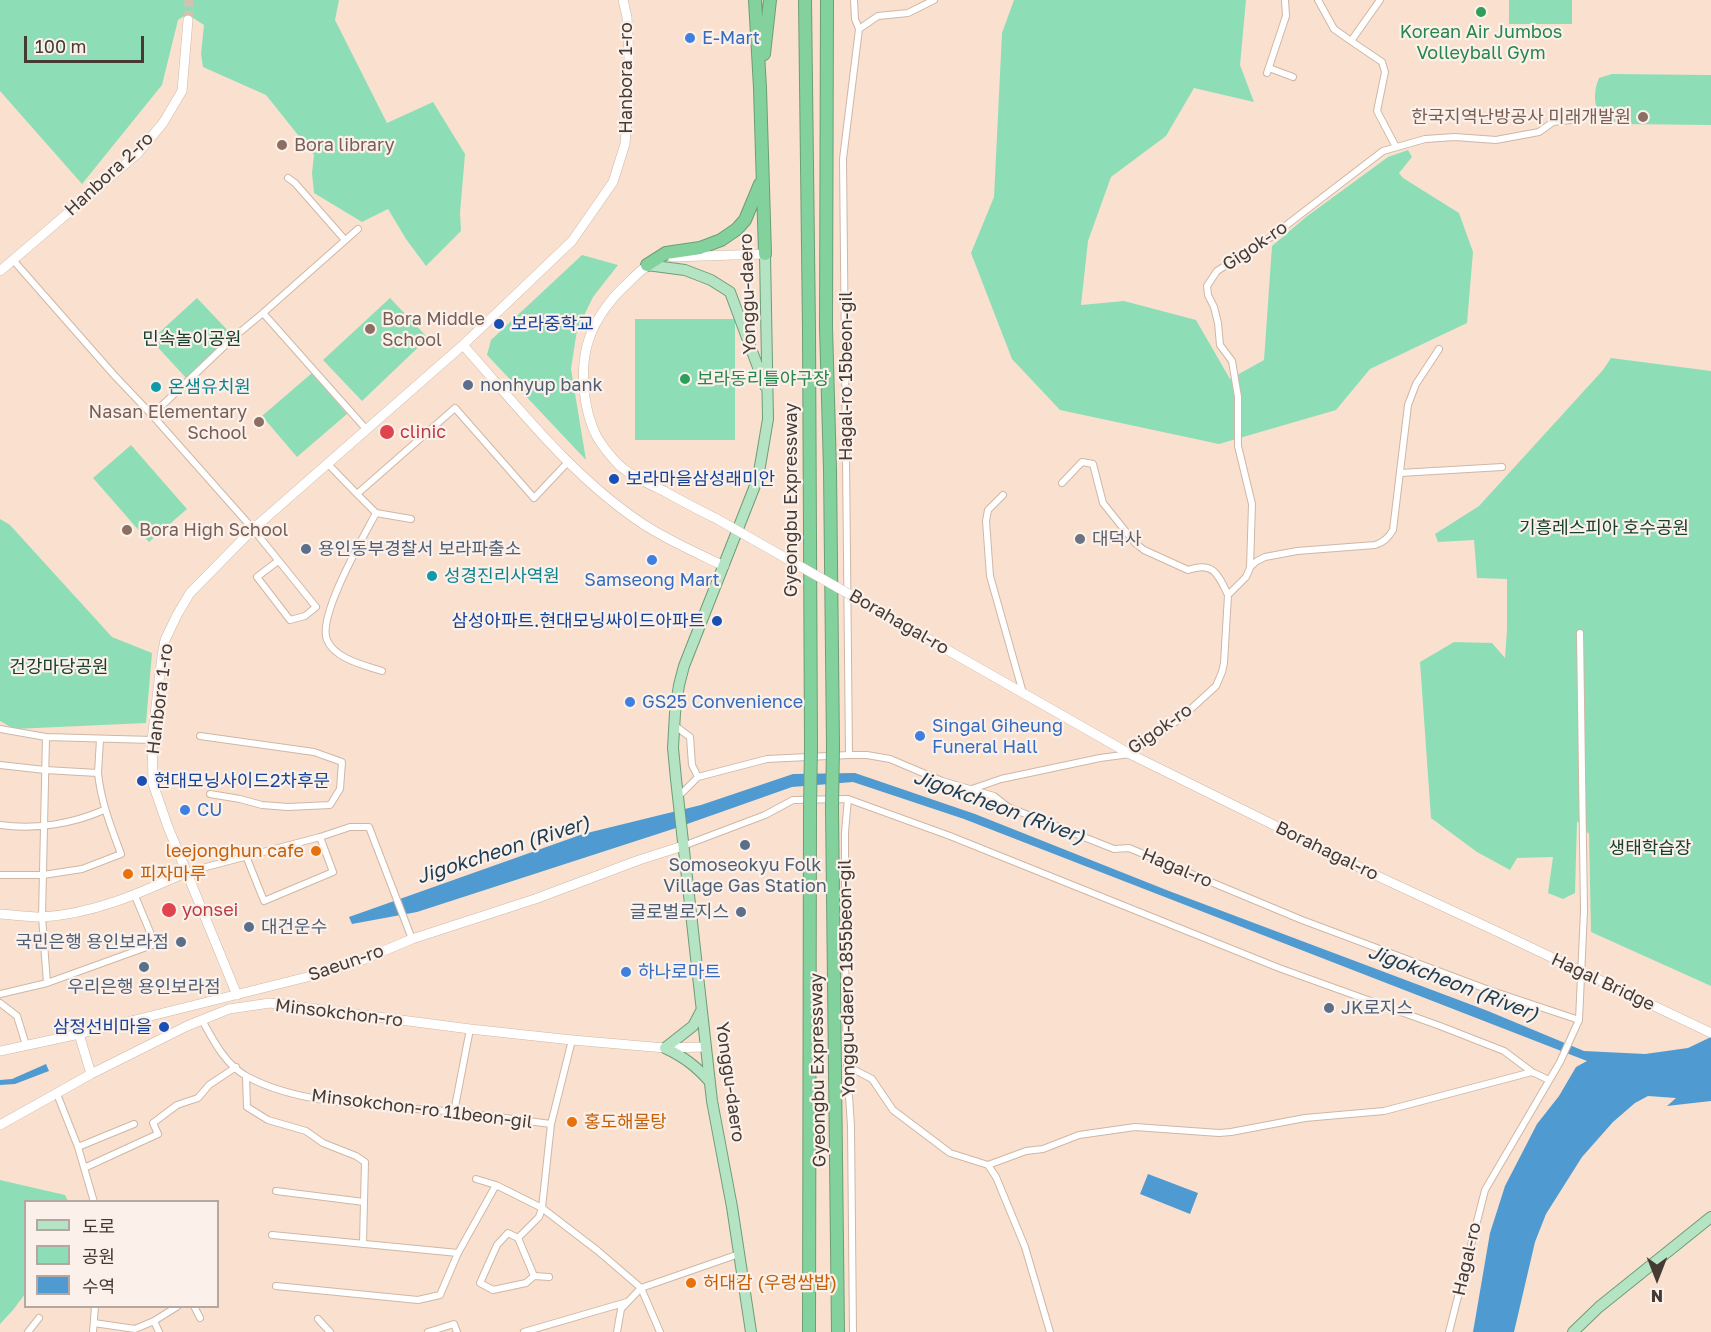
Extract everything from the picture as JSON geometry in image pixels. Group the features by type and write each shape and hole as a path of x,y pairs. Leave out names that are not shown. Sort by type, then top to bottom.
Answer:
{"highway":[{"path":"746,0 760,88"},
{"name":"Yonggu-daero","path":"755,0 765,254"},
{"path":"760,88 770,0"},
{"name":"Gyeongbu Expressway","path":"804,0 809,330 811,747 809,1332"},
{"name":"Gyeongbu Expressway","path":"827,0 826,327 830,470 838,1332"},
{"path":"647,266 666,253 700,248 721,240 737,229 745,220 762,180"}],"main road":[{"name":"Yonggu-daero","path":"751,1332 710,1082 673,748 679,685 684,666 759,478 769,396 765,254"},
{"path":"647,266 685,270 711,280 730,292 769,396"},
{"path":"701,1011 693,1026 665,1048 680,1055 696,1067 710,1082"},
{"path":"1573,1332 1599,1307 1711,1217"}],"street":[{"name":"Hanbora 1-ro","path":"237,995 168,827 153,784 152,740 165,640 190,593 253,529 462,345 572,241 613,182 625,144 628,128 629,59 627,16 623,0"},
{"name":"Hagal-ro 15beon-gil","path":"849,755 843,159 860,29 855,19 854,0"},
{"path":"860,29 878,16 908,13 934,0"},
{"path":"1285,0 1286,16 1268,70 1293,77"},
{"path":"1318,0 1334,29 1382,62 1385,72 1377,111 1396,147"},
{"path":"1351,41 1380,0"},
{"name":"Hanbora 2-ro","path":"0,272 137,154 163,123 182,91 188,20"},
{"name":"Gigok-ro","path":"1250,568 1252,504 1238,446 1238,397 1232,361 1220,345 1218,323 1208,295 1208,286 1217,271 1271,237 1383,151 1425,139 1455,137 1496,140 1539,132 1553,122 1570,120"},
{"path":"288,177 345,240"},
{"path":"152,415 234,337 358,229"},
{"name":"Borahagal-ro","path":"765,254 665,257 647,266 617,293 604,311 589,338 584,380 586,400 590,420 597,437 607,452 621,466 636,478 717,519 1130,754 1373,874 1496,930"},
{"path":"14,260 253,529 316,607 305,616 290,620 257,577 278,561"},
{"path":"263,313 366,429"},
{"path":"462,345 567,463 607,497 653,531 724,566"},
{"path":"1062,483 1082,462 1093,464 1103,503 1135,543 1144,550 1188,570 1199,566 1211,568 1219,575 1228,595 1246,577 1250,568 1265,557 1298,550 1382,543 1393,530 1408,405 1416,384 1438,349"},
{"path":"357,494 455,408 534,498 567,463"},
{"path":"327,463 376,513 411,519"},
{"path":"1400,473 1502,467"},
{"path":"1003,495 988,510 986,520 990,576 1023,694"},
{"path":"376,513 332,603 326,628 327,639 335,650 358,663 382,671"},
{"name":"Gigok-ro","path":"972,789 1001,779 1130,754 1181,718 1216,686 1224,663 1228,595"},
{"path":"1579,1021 1584,930 1580,633"},
{"path":"674,725 690,737 692,765 698,777 678,792"},
{"path":"0,729 46,737 152,740"},
{"path":"200,736 314,752 342,762 340,789 330,805 288,807 262,805 210,794"},
{"path":"46,737 42,917 47,983"},
{"path":"0,875 43,875 82,869 122,854 104,810 98,773 100,739"},
{"name":"Hagal-ro","path":"698,777 767,759 849,755 891,759 942,781 994,796 1008,807 1114,849 1129,848 1302,920 1579,1021 1560,1062 1485,1190 1449,1332"},
{"path":"0,765 98,773"},
{"path":"682,840 765,816 793,800 848,799 950,836 1280,968 1483,1042 1504,1051 1532,1072 1549,1080"},
{"name":"Yonggu-daero 1855beon-gil","path":"848,799 845,832 847,1066 851,1126 854,1332"},
{"path":"0,825 44,826 91,816 104,810"},
{"path":"0,914 42,917 80,912 135,896 187,872 350,827 369,827 412,939"},
{"path":"246,856 264,901 333,872 320,837"},
{"name":"Saeun-ro","path":"0,1051 237,995 362,960 412,939 535,899 639,860 682,840"},
{"path":"0,994 47,983 155,944 135,896"},
{"name":"Hagal Bridge","path":"1496,930 1711,1033"},
{"path":"0,1003 17,1016 26,1045"},
{"name":"Minsokchon-ro","path":"0,1125 91,1074 202,1020 229,1009 270,1003 572,1040 665,1048 706,1047"},
{"name":"Minsokchon-ro 11beon-gil","path":"202,1020 220,1053 246,1076 281,1091 334,1101 551,1124 572,1040"},
{"path":"454,1112 470,1029"},
{"path":"79,1034 91,1074"},
{"path":"847,1066 872,1079 893,1110 950,1153 988,1165 1026,1151 1043,1149 1079,1135 1135,1128 1219,1133 1305,1118 1374,1113 1532,1072"},
{"path":"84,1168 158,1134 153,1123 177,1105 198,1098 209,1085 236,1067"},
{"name":"Minsokchon-ro 11beon-gil","path":"246,1076 247,1107 268,1120 306,1131 323,1143 365,1162 364,1202"},
{"path":"57,1094 78,1147 93,1200"},
{"path":"78,1147 135,1124"},
{"path":"518,1238 539,1217 542,1208 551,1124"},
{"path":"988,1165 996,1177 1025,1247 1050,1332"},
{"path":"476,1179 496,1185 542,1208 598,1251 641,1288 660,1332"},
{"path":"276,1286 418,1300 440,1295 458,1253 496,1185"},
{"path":"276,1191 364,1202 363,1244"},
{"path":"477,1290 497,1245 508,1233 518,1238 534,1276"},
{"path":"272,1235 458,1253"},
{"path":"617,1332 621,1309 641,1288 739,1254"},
{"path":"480,1282 493,1290 526,1283 534,1276 549,1277"},
{"path":"524,1332 628,1302"},
{"path":"93,1332 95,1308"},
{"path":"94,1323 135,1329 175,1308"},
{"path":"195,1308 200,1318"},
{"path":"28,1332 39,1318"},
{"path":"318,1319 330,1332"},
{"path":"154,1321 159,1332"},
{"path":"428,1332 454,1324 457,1332"}],"green space":[{"path":"0,0 339,0 335,20 387,123 433,102 465,154 460,213 461,231 426,266 388,209 362,222 314,193 312,173 314,155 266,95 203,67 201,54 204,25 187,14 178,20 162,85 82,184 0,91"},
{"path":"1014,0 1246,0 1240,65 1254,102 1194,88 1166,136 1111,177 1088,241 1081,305 1124,301 1196,320 1230,379 1264,360 1272,246 1306,217 1388,157 1408,150 1412,157 1399,173 1403,178 1459,213 1473,252 1467,323 1370,369 1336,410 1219,444 1060,410 1012,359 971,253 994,197 1002,33"},
{"path":"1509,0 1572,0 1572,24 1509,24"},
{"path":"1612,74 1711,75 1711,125 1620,124 1610,120 1597,108 1595,94 1599,78"},
{"path":"582,255 618,265 593,297 577,330 571,369 586,460 487,355 491,340"},
{"name":"민속놀이공원","path":"197,298 234,337 188,380 151,340"},
{"path":"390,298 428,338 362,401 323,360"},
{"name":"보라동리틀야구장","path":"635,319 735,319 735,440 635,440"},
{"name":"기흥레스피아 호수공원","path":"1611,358 1711,371 1711,986 1591,932 1589,834 1577,821 1575,893 1563,899 1548,893 1553,857 1517,858 1510,870 1477,852 1431,818 1420,662 1454,642 1492,643 1505,658 1507,630 1507,579 1477,578 1474,540 1438,542 1435,534 1479,506 1603,370"},
{"path":"312,373 347,414 297,457 262,416"},
{"path":"131,445 187,509 149,542 93,478"},
{"name":"건강마당공원","path":"0,519 10,525 112,637 152,653 146,723 14,729 0,721"},
{"path":"0,1180 65,1195 68,1200 24,1200 24,1295 0,1324"}],"water":[{"path":"855,773 975,814 1169,891 1488,1011 1584,1051 1645,1054 1688,1048 1711,1037 1711,1101 1667,1106 1676,1098 1648,1096 1635,1103 1613,1122 1582,1157 1546,1214 1535,1242 1514,1332 1473,1332 1490,1233 1505,1186 1537,1124 1559,1096 1576,1067 1587,1061 964,819 853,782 792,787 673,829 417,912 352,924 349,917 583,834 701,805 793,774"},
{"path":"46,1064 49,1071 15,1084 0,1085 0,1080 12,1079"},
{"path":"1148,1174 1198,1193 1190,1214 1140,1194"}],"tunnel":[{"path":"188,20 189,0"}],"place":[{"name":"Korean Air Jumbos Volleyball Gym","path":"1481,12"},
{"name":"E-Mart","path":"690,38"},
{"name":"한국지역난방공사 미래개발원","path":"1643,117"},
{"name":"Bora library","path":"282,145"},
{"name":"보라중학교","path":"499,324"},
{"name":"Bora Middle School","path":"370,329"},
{"name":"보라동리틀야구장","path":"685,379"},
{"name":"nonhyup bank","path":"468,385"},
{"name":"온샘유치원","path":"156,387"},
{"name":"Nasan Elementary School","path":"259,422"},
{"name":"clinic","path":"387,432"},
{"name":"보라마을삼성래미안","path":"614,479"},
{"name":"Bora High School","path":"127,530"},
{"name":"대덕사","path":"1080,539"},
{"name":"용인동부경찰서 보라파출소","path":"306,549"},
{"name":"Samseong Mart","path":"652,560"},
{"name":"성경진리사역원","path":"432,576"},
{"name":"삼성아파트.현대모닝싸이드아파트","path":"717,621"},
{"name":"GS25 Convenience","path":"630,702"},
{"name":"Singal Giheung Funeral Hall","path":"920,736"},
{"name":"현대모닝사이드2차후문","path":"142,781"},
{"name":"CU","path":"185,810"},
{"name":"Somoseokyu Folk Village Gas Station","path":"745,845"},
{"name":"leejonghun cafe","path":"316,851"},
{"name":"피자마루","path":"128,874"},
{"name":"yonsei","path":"169,910"},
{"name":"글로벌로지스","path":"741,912"},
{"name":"대건운수","path":"249,927"},
{"name":"국민은행 용인보라점","path":"181,942"},
{"name":"우리은행 용인보라점","path":"144,967"},
{"name":"하나로마트","path":"626,972"},
{"name":"JK로지스","path":"1329,1008"},
{"name":"삼정선비마을","path":"164,1027"},
{"name":"홍도해물탕","path":"572,1122"},
{"name":"허대감 (우렁쌈밥)","path":"691,1283"}],"water label":[{"name":"Jigokcheon (River)","path":"999,807"},
{"name":"Jigokcheon (River)","path":"503,850"},
{"name":"Jigokcheon (River)","path":"1453,983"}],"park label":[{"name":"생태학습장","path":"1650,848"}]}
